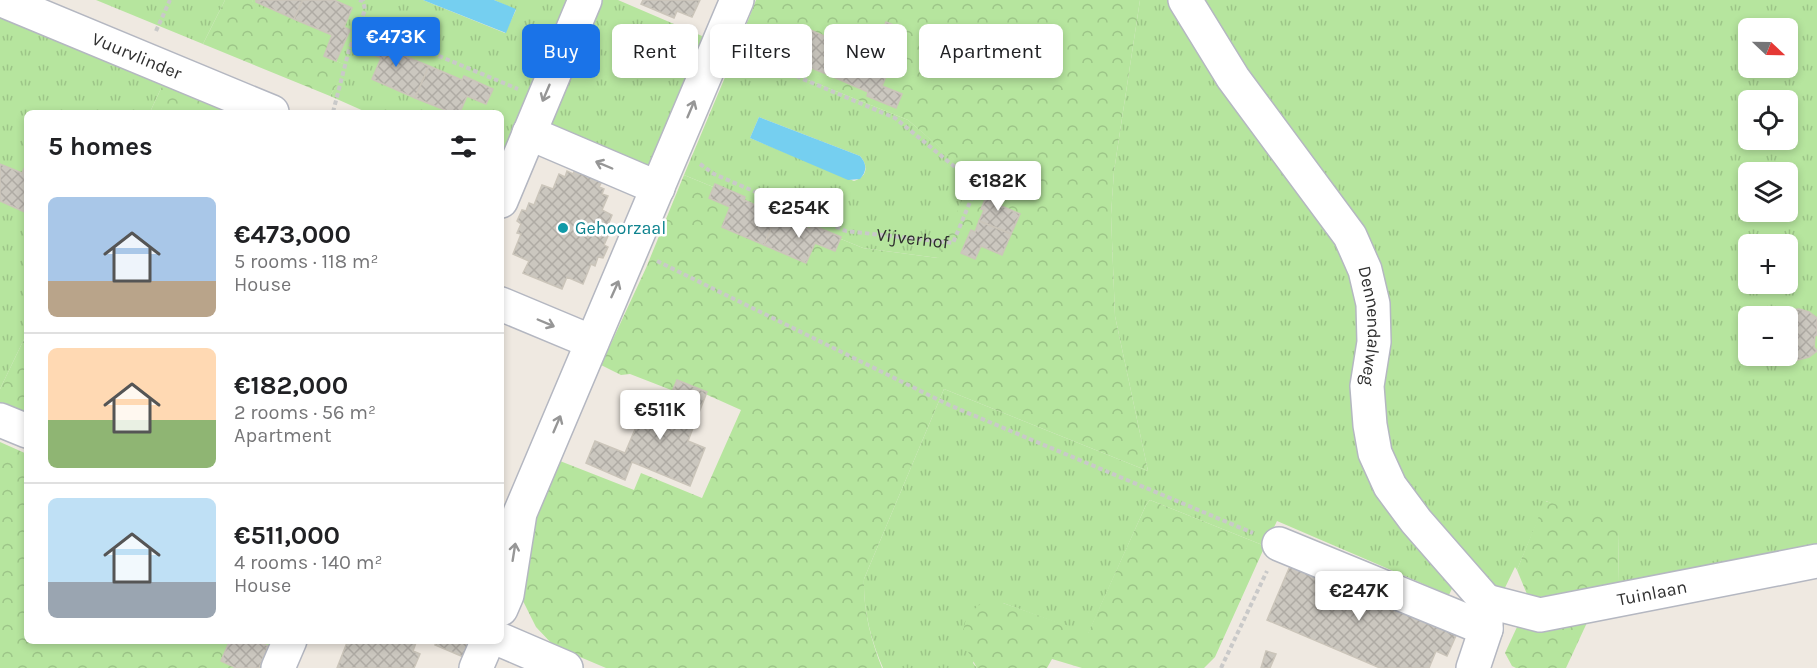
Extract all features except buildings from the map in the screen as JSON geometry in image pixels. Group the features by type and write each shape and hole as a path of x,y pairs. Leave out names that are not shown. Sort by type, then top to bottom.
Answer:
{"lane":[{"name":"Vuurvlinder","path":"2,0 267,110"},
{"path":"504,194 585,0"},
{"path":"727,24 737,0"},
{"name":"Dennendalweg","path":"1185,0 1233,78 1350,236 1365,270 1373,304 1374,342 1367,386 1375,453 1390,486 1486,615"},
{"path":"504,602 507,596 520,513 710,63"},
{"path":"529,133 658,188"},
{"path":"504,305 592,342"},
{"path":"0,420 24,430"},
{"name":"Tuinlaan","path":"1279,544 1486,615 1540,615 1817,561"},
{"path":"1473,668 1486,615"},
{"path":"504,641 566,668"},
{"path":"278,668 288,644"},
{"path":"476,668 486,644"}],"path":[{"path":"334,110 349,50 365,10 363,2 359,0"},
{"path":"360,23 543,100"},
{"name":"Vijverhof","path":"675,147 714,174 846,231 953,243 977,185 895,118 799,78"},
{"path":"632,249 949,405 1279,544 1221,668"}],"green space":[{"path":"96,0 225,0 203,44"},
{"path":"225,0 253,0 252,4 341,38 332,59 348,66 330,96 203,44"},
{"path":"253,0 423,0 505,33 516,10 494,0 575,0 565,24 522,24 522,78 542,78 504,166 504,110 362,110 330,96 347,66 332,59 251,4"},
{"path":"601,0 618,0 674,24 612,24 612,78 693,78 654,170 549,126 569,78 600,78 600,24 591,24"},
{"path":"756,0 1140,0 1114,171 1111,215 1115,316 1148,471 944,389 864,579 868,625 882,668 606,668 554,646 536,627 523,601 521,562 525,536 560,461 634,490 641,473 702,498 741,410 683,384 679,393 630,374 621,375 601,365 646,268 684,175 863,248 938,258 972,176 908,120 803,78 812,78 812,24 747,24"},
{"path":"1140,0 1171,0 1342,242 1361,307 1356,380 1455,582 1449,595 1277,521 1265,546 1150,500 1088,634 1003,603 973,663 977,668 883,668 869,625 864,579 944,389 1148,471 1115,316 1111,215 1114,171"},
{"path":"1202,0 1817,0 1817,544 1618,583 1619,531 1546,501 1517,570 1515,567 1500,598 1425,517 1379,430 1384,301"},
{"path":"0,6 165,80 151,110 24,110 24,339 0,389"},
{"path":"698,34 709,39 698,65"},
{"path":"725,78 803,78 908,120 972,175 1033,211 938,258 863,248 684,175","holes":["759,117 860,156 865,164 864,174 854,181 750,138"]},
{"path":"165,80 233,110 151,110"},
{"path":"24,339 24,424 0,414 0,389"},
{"path":"0,442 24,453 24,644 274,644 263,668 0,668"},
{"path":"1150,500 1265,546 1215,657 1204,668 1082,668 1052,659 1047,668 977,668 961,639 967,615 982,603 1003,603 1088,633"},
{"path":"1545,501 1613,520 1619,531 1618,583 1529,599 1517,570"},
{"path":"1591,614 1566,668 1516,668 1512,666 1505,653 1517,627"}],"water":[{"path":"423,0 494,0 516,9 506,33"},
{"path":"759,117 860,156 865,165 864,173 860,179 848,180 750,138"}],"place":[{"name":"Gehoorzaal","path":"563,228"}]}
